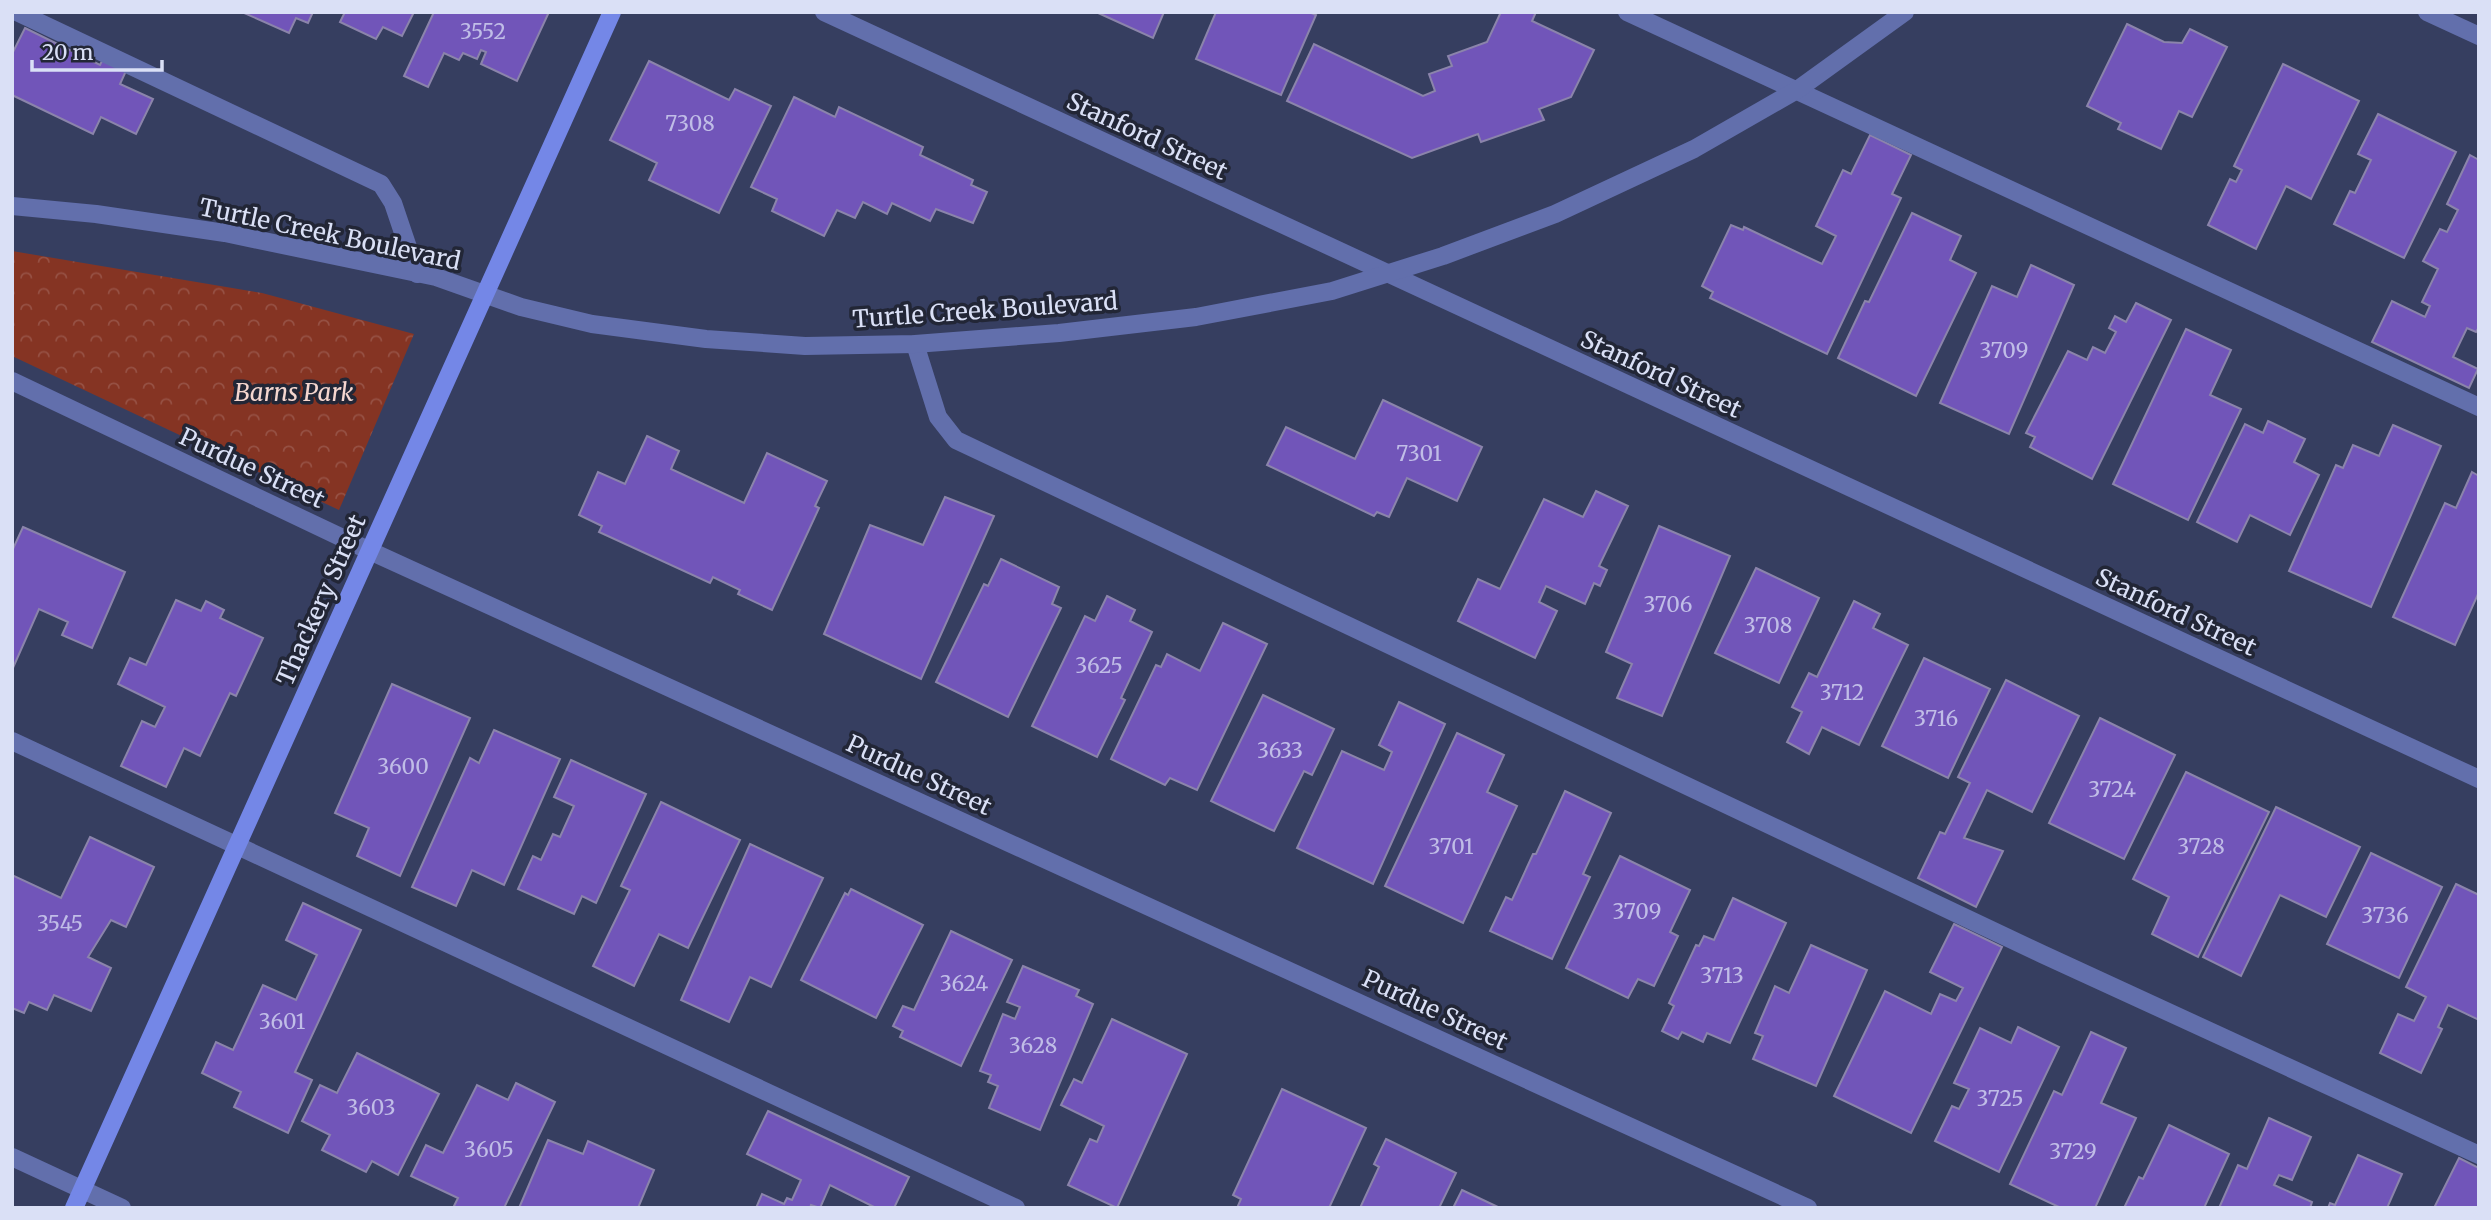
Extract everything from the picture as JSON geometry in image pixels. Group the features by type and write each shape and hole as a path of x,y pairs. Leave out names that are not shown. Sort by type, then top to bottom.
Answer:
{"street":[{"path":"17,12 381,184 393,203 417,274"},
{"name":"Thackery Street","path":"74,1208 612,12"},
{"name":"Stanford Street","path":"824,12 2479,779"},
{"path":"1627,12 2479,407"},
{"name":"Turtle Creek Boulevard","path":"12,206 96,214 225,233 436,277 522,307 592,324 706,339 805,346 915,344 1059,333 1196,317 1332,291 1387,275 1555,214 1694,149 1797,90 1905,12"},
{"path":"2427,12 2479,36"},
{"path":"915,344 938,417 956,440 2042,954 2479,1155"},
{"name":"Purdue Street","path":"12,381 370,551 1808,1208"},
{"path":"12,741 1016,1208"},
{"path":"12,1157 122,1208"}],"green space":[{"name":"Barns Park","path":"12,251 262,293 414,334 339,510 12,356"}],"building":[{"path":"242,12 313,12 308,23 296,18 289,33"},
{"path":"345,12 414,12 402,36 383,27 376,39 340,22"},
{"path":"434,12 549,12 517,81 481,64 486,52 481,50 477,59 463,53 459,60 444,53 428,87 404,76"},
{"path":"1096,12 1164,12 1153,38"},
{"path":"1216,12 1309,12 1316,15 1281,95 1196,59"},
{"path":"1497,12 1536,12 1532,21 1594,50 1571,97 1539,109 1544,120 1481,142 1478,134 1412,158 1287,101 1314,44 1423,96 1435,91 1429,74 1452,66 1448,56 1487,42 1500,14"},
{"path":"2127,24 2164,42 2182,43 2190,29 2227,47 2192,117 2179,111 2161,149 2118,129 2121,123 2087,106"},
{"path":"25,28 100,65 103,59 126,71 120,84 153,99 136,134 101,117 93,134 12,95 12,54"},
{"path":"649,61 729,100 735,89 771,106 719,213 649,180 657,163 610,140"},
{"path":"2283,64 2359,101 2311,199 2286,186 2256,249 2208,225 2230,179 2236,182 2242,170 2234,166"},
{"path":"794,97 835,117 839,107 923,147 920,155 973,180 971,185 987,192 973,223 936,209 930,221 892,203 887,214 863,202 855,218 837,210 824,236 772,211 777,199 751,187"},
{"path":"2378,114 2456,152 2404,258 2334,224 2350,191 2355,193 2371,160 2358,154"},
{"path":"1870,135 1911,155 1892,194 1901,198 1827,354 1710,298 1713,292 1702,286 1731,225 1743,230 1744,227 1822,264 1836,236 1816,226 1843,170 1851,174"},
{"path":"2470,155 2479,160 2479,327 2476,332 2467,328 2453,357 2478,369 2469,388 2372,342 2392,301 2425,317 2430,306 2422,302 2438,269 2423,261 2440,229 2447,232 2458,210 2447,204"},
{"path":"1912,213 1961,236 1950,260 1976,273 1916,396 1838,358 1865,301 1869,302"},
{"path":"2031,265 2074,285 2009,434 1940,403 1992,286 2017,297"},
{"path":"2136,303 2171,320 2092,479 2030,447 2035,437 2026,433 2068,351 2087,360 2093,347 2105,353 2116,332 2109,328 2115,316 2126,322"},
{"path":"2186,329 2231,350 2210,395 2241,409 2188,520 2113,484"},
{"path":"1383,400 1482,447 1457,501 1407,478 1389,517 1377,512 1374,516 1267,465 1286,427 1355,459"},
{"path":"2268,421 2305,439 2294,462 2319,475 2290,535 2250,515 2237,542 2197,522 2245,424 2263,433"},
{"path":"2393,425 2441,446 2371,607 2289,571 2336,465 2343,468 2353,445 2379,456"},
{"path":"647,436 679,451 671,469 744,503 767,453 827,481 815,506 819,508 772,610 738,594 740,590 713,577 710,583 599,532 602,526 579,515 598,472 625,484"},
{"path":"2472,472 2479,476 2479,592 2455,645 2393,617 2445,503 2456,508"},
{"path":"1596,491 1628,506 1599,566 1607,570 1600,586 1594,583 1585,604 1546,586 1539,602 1557,611 1535,658 1458,621 1478,579 1500,589 1544,499 1583,517"},
{"path":"945,497 994,516 921,679 824,634 870,525 923,545"},
{"path":"1659,526 1730,556 1662,716 1617,698 1632,664 1606,652"},
{"path":"23,527 125,572 92,648 62,635 68,622 39,609 12,670 12,551"},
{"path":"1001,559 1059,587 1052,604 1061,608 1008,717 936,682 984,584 988,586"},
{"path":"1756,568 1819,598 1779,683 1715,653"},
{"path":"1107,596 1135,610 1130,621 1152,632 1121,698 1125,700 1097,757 1032,726 1085,616 1095,621"},
{"path":"176,600 201,611 206,601 224,610 220,618 263,638 236,696 230,693 200,756 184,748 166,787 121,766 142,721 155,727 165,707 118,684 130,658 146,665"},
{"path":"1854,601 1880,614 1873,628 1908,645 1859,745 1822,727 1809,754 1787,742 1802,712 1792,707 1809,673 1817,677"},
{"path":"1223,623 1267,644 1197,790 1170,778 1165,785 1111,759 1156,665 1161,667 1167,654 1200,671"},
{"path":"1924,658 1990,689 1948,778 1882,746"},
{"path":"2006,680 2079,716 2032,812 1987,790 1964,838 2003,851 1976,907 1918,878 1940,832 1945,834 1970,783 1958,777"},
{"path":"392,684 470,718 400,876 357,856 369,828 335,813"},
{"path":"1263,695 1334,729 1312,775 1304,771 1274,831 1211,801"},
{"path":"1399,702 1445,724 1373,884 1297,848 1342,751 1384,770 1392,752 1379,745"},
{"path":"2100,718 2175,755 2124,859 2049,823"},
{"path":"494,730 560,759 504,885 472,870 456,906 412,887 470,758 479,763"},
{"path":"1457,733 1504,755 1487,792 1517,806 1463,923 1385,886"},
{"path":"571,760 646,794 596,903 582,896 574,914 518,889 533,856 541,860 553,834 560,837 574,806 554,797"},
{"path":"2186,772 2269,812 2198,957 2152,934 2169,897 2133,879"},
{"path":"1565,791 1611,813 1583,874 1590,877 1552,959 1490,931 1506,897 1512,900"},
{"path":"661,802 740,840 688,948 659,934 634,986 593,966 630,890 621,886"},
{"path":"2276,807 2360,847 2326,917 2280,895 2241,976 2203,957"},
{"path":"90,837 154,867 126,927 111,920 88,957 111,968 91,1011 54,995 47,1010 29,1002 24,1013 12,1008 12,875 61,898"},
{"path":"750,844 823,878 771,987 750,977 729,1022 681,1000"},
{"path":"2371,853 2442,887 2399,978 2327,944"},
{"path":"1620,856 1690,890 1670,932 1678,936 1654,986 1638,979 1628,998 1566,968"},
{"path":"2456,884 2479,895 2479,1020 2448,1005 2438,1027 2442,1029 2421,1073 2380,1053 2398,1014 2414,1021 2426,997 2406,987"},
{"path":"851,889 923,925 876,1018 801,980 845,893 848,895"},
{"path":"1733,898 1786,923 1730,1043 1707,1033 1703,1042 1682,1032 1678,1039 1662,1031 1674,1006 1669,1003 1696,945 1699,946 1704,936 1714,940"},
{"path":"303,903 361,930 295,1072 312,1080 288,1133 234,1107 241,1092 202,1073 216,1042 233,1050 263,985 296,1000 317,955 286,940"},
{"path":"1954,924 2002,947 1911,1133 1834,1096 1885,991 1931,1014 1940,994 1956,1001 1963,988 1930,972"},
{"path":"951,931 1012,960 961,1066 900,1037 903,1031 893,1026 903,1006 914,1010"},
{"path":"1811,945 1867,970 1816,1086 1753,1059 1763,1036 1755,1033 1775,986 1789,993"},
{"path":"1023,966 1079,990 1076,996 1093,1004 1040,1130 989,1108 998,1086 988,1082 991,1075 980,1071 1003,1014 1015,1019 1020,1007 1007,1002"},
{"path":"1112,1019 1187,1054 1117,1208 1068,1185 1090,1139 1097,1142 1104,1126 1061,1105 1074,1079 1082,1083"},
{"path":"2018,1027 2059,1047 1999,1172 1935,1141 1952,1106 1959,1109 1969,1089 1954,1083 1980,1028 2011,1043"},
{"path":"2091,1032 2126,1048 2101,1103 2136,1118 2095,1208 2061,1208 2010,1184 2054,1091 2062,1095"},
{"path":"357,1053 439,1094 398,1175 372,1161 366,1172 322,1150 330,1135 302,1121 320,1085 337,1093"},
{"path":"516,1083 555,1102 504,1208 453,1208 458,1198 411,1176 426,1145 443,1153 477,1085 508,1100"},
{"path":"1282,1089 1366,1128 1329,1208 1237,1208 1241,1199 1233,1195"},
{"path":"768,1111 909,1177 894,1208 876,1208 830,1185 820,1208 811,1205 810,1208 756,1208 762,1194 784,1204 787,1198 792,1200 801,1180 747,1154"},
{"path":"2269,1118 2311,1137 2292,1180 2279,1175 2274,1185 2312,1202 2310,1208 2219,1208 2238,1165 2247,1169"},
{"path":"2169,1125 2229,1154 2204,1208 2124,1208 2139,1177 2143,1179"},
{"path":"1386,1139 1456,1173 1439,1208 1360,1208 1379,1167 1374,1164"},
{"path":"548,1140 583,1154 588,1141 654,1170 638,1208 519,1208"},
{"path":"2358,1155 2402,1174 2387,1208 2328,1208 2330,1203 2335,1205"},
{"path":"2459,1158 2479,1168 2479,1208 2434,1208"},
{"path":"1462,1190 1500,1208 1453,1208"}]}
